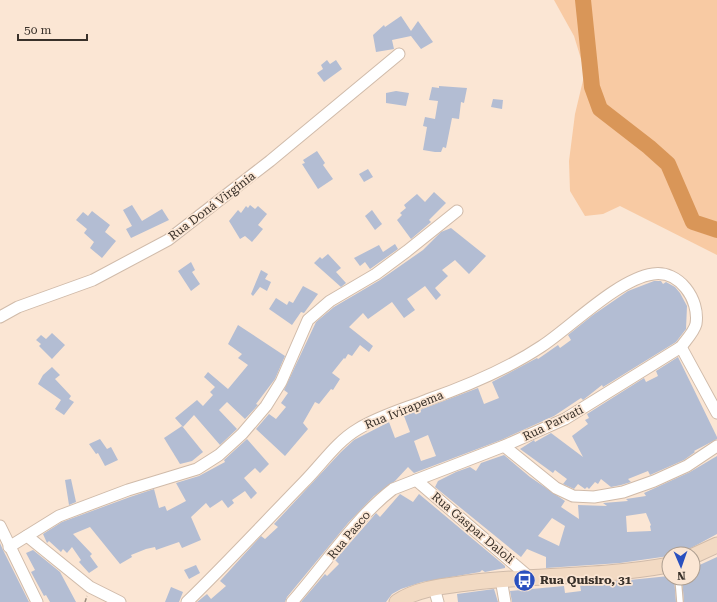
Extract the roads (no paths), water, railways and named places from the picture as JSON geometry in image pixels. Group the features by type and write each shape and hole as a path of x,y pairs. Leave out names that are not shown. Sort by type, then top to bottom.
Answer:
{"street":[{"name":"Rua Doná Virgínia","path":"0,317 18,307 93,280 168,240 270,161 399,54"},
{"path":"9,547 59,516 128,490 197,469 219,455 242,434 266,406 281,382 308,320 330,301 370,278 407,252 457,211"},
{"name":"Rua Ivirapema","path":"187,602 309,477 340,442 356,430 388,414 487,377 512,364 542,346 609,295 637,279 652,274 664,274 678,280 689,291 695,310 696,324 690,336 681,347"},
{"path":"681,347 717,413"},
{"name":"Rua Parvati","path":"416,480 504,446 564,419 681,347"},
{"path":"504,446 556,488 573,496 594,496 623,492 654,481 687,466 717,446"},
{"name":"Rua Gaspar Daloli","path":"416,480 529,577"},
{"name":"Rua Pasco","path":"292,602 380,500 393,489 416,480"},
{"path":"0,526 37,602"},
{"path":"27,536 90,587 120,602"},
{"path":"701,552 717,545"},
{"path":"397,602 421,590 436,595 501,579 633,571 661,566"},
{"path":"501,579 505,602"}],"lane":[{"path":"679,586 680,602"}],"waterway":[{"path":"583,0 592,87 600,109 649,147 668,164 693,222 717,230"}],"place":[{"name":"Rua Quisiro, 31","path":"525,580"}]}
